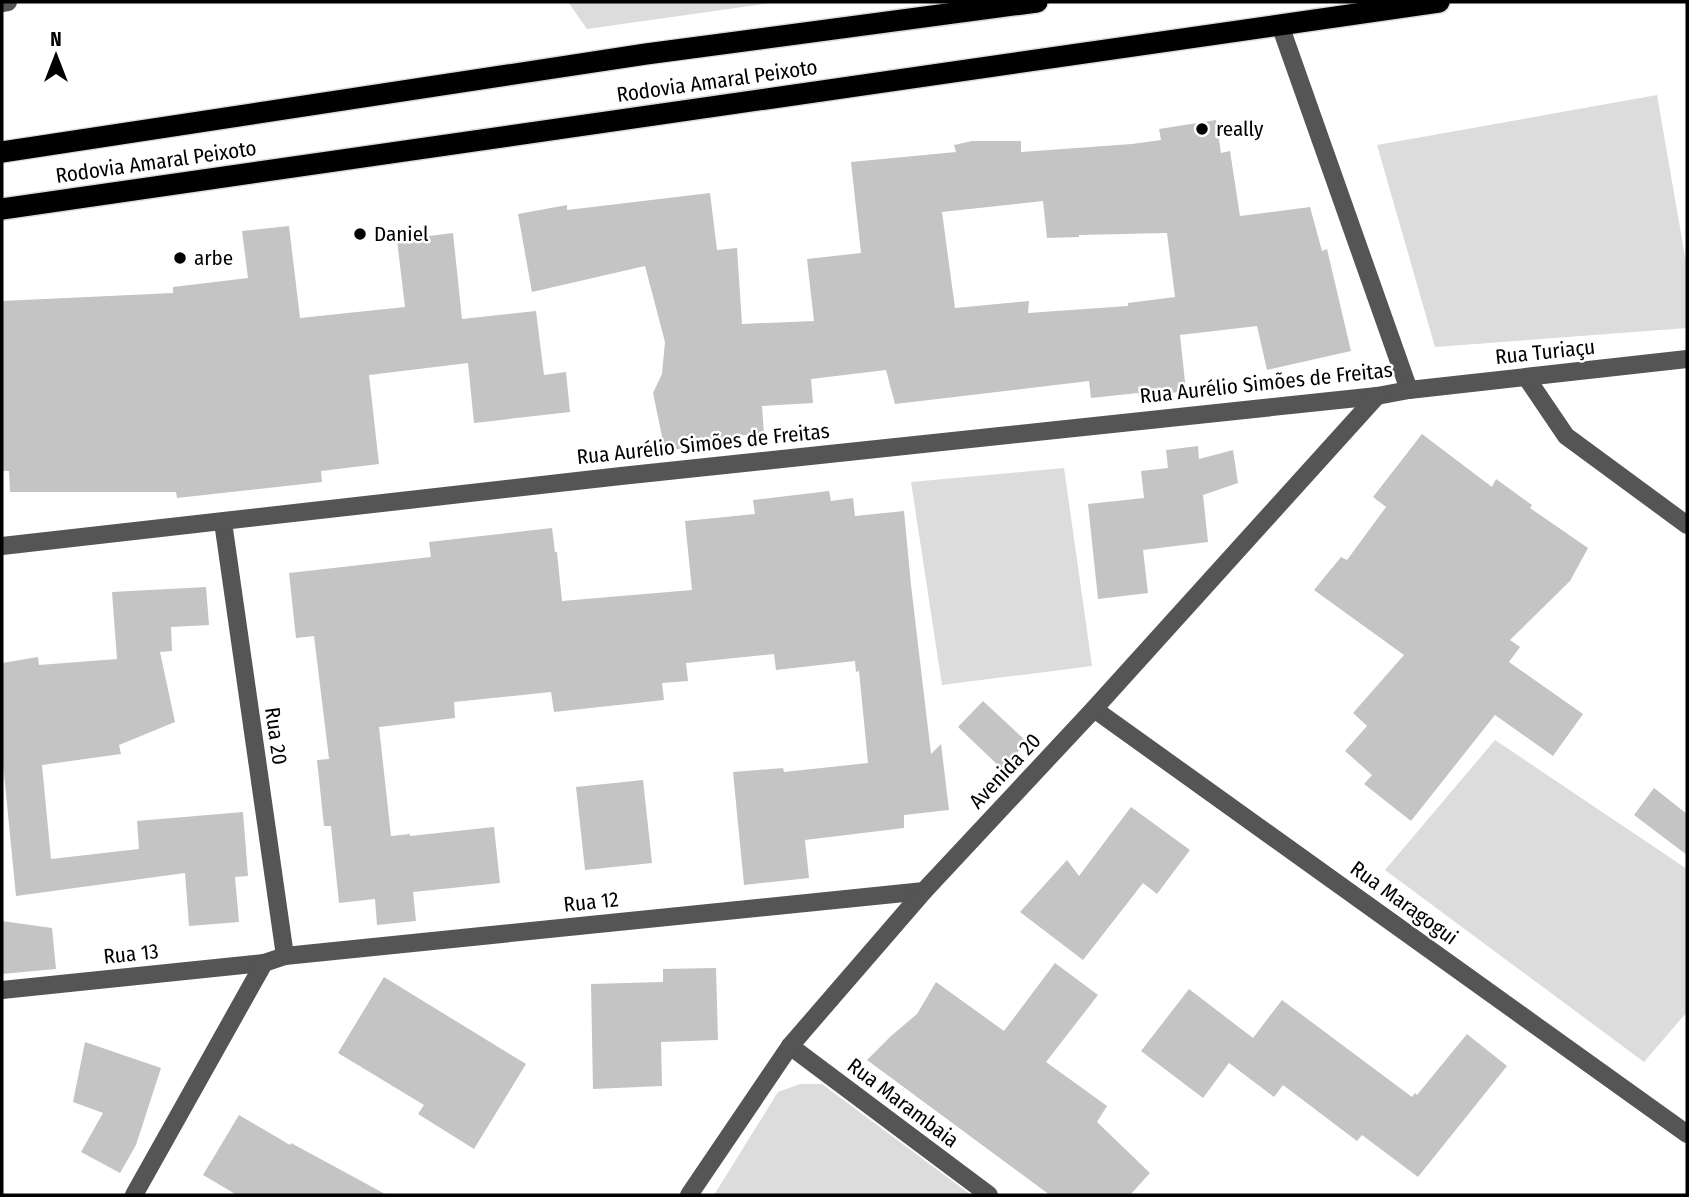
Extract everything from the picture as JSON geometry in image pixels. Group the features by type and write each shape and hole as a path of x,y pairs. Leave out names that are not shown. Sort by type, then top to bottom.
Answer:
{"highway":[{"name":"Rodovia Amaral Peixoto","path":"2,152 646,54 1037,2"},
{"name":"Rodovia Amaral Peixoto","path":"2,209 1439,2"}],"street":[{"path":"2,3 8,2"},
{"path":"1280,25 1409,390"},
{"name":"Rua Turiaçu","path":"1409,390 1687,359"},
{"path":"1527,377 1566,436 1687,525"},
{"name":"Rua Aurélio Simões de Freitas","path":"2,546 621,476 1377,396 1409,390"},
{"name":"Avenida 20","path":"689,1195 790,1046 924,891 1094,709 1377,396"},
{"name":"Rua 20","path":"223,522 285,956"},
{"name":"Rua Maragogui","path":"1094,709 1687,1134"},
{"name":"Rua 12","path":"264,963 285,956 924,891"},
{"path":"134,1195 264,963"},
{"name":"Rua 13","path":"2,990 264,963"},
{"name":"Rua Marambaia","path":"790,1046 989,1195"}],"shaded area":[{"path":"568,2 778,2 587,29"},
{"path":"1657,95 1687,268 1687,328 1435,347 1377,145"},
{"path":"1064,468 1092,666 942,685 911,482"},
{"path":"1495,740 1687,869 1687,1012 1644,1062 1385,870"},
{"path":"800,1084 822,1084 971,1195 714,1195 778,1092"}],"building":[{"path":"1216,120 1221,153 1230,151 1240,216 1310,207 1322,251 1327,249 1351,351 1267,370 1257,326 1180,335 1186,391 1139,397 1138,393 1091,398 1089,381 895,404 886,370 811,379 813,403 762,406 764,434 730,436 731,442 665,451 653,393 662,374 665,342 645,266 532,292 518,214 567,205 567,210 710,193 717,250 737,248 742,324 814,321 807,259 861,253 851,162 956,152 954,145 972,141 1021,141 1021,152 1132,144 1161,140 1159,129","holes":["1043,201 1047,238 1167,233 1175,297 1128,303 1128,306 1028,313 1029,301 955,308 942,212"]},
{"path":"289,226 300,318 405,307 397,240 453,233 462,319 536,311 544,375 566,372 570,412 474,423 468,363 369,375 379,464 321,471 322,482 177,498 176,492 10,492 9,471 2,471 2,301 173,293 173,287 248,278 242,231"},
{"path":"1422,434 1492,487 1496,479 1532,505 1530,508 1588,548 1570,581 1510,640 1520,647 1509,662 1583,714 1553,756 1495,715 1411,821 1364,784 1372,775 1345,751 1367,726 1353,713 1404,655 1314,590 1341,557 1347,560 1386,507 1373,497"},
{"path":"1198,446 1199,459 1233,450 1238,483 1203,495 1208,542 1143,550 1148,593 1098,599 1088,504 1144,498 1141,471 1168,468 1166,450"},
{"path":"829,491 831,501 853,498 855,516 904,511 931,754 941,744 949,810 904,815 904,828 805,840 809,878 744,885 733,772 783,768 784,772 868,763 859,671 856,672 855,661 776,670 774,654 686,663 688,681 662,683 664,700 554,712 551,692 454,702 455,718 379,727 391,836 494,827 500,883 413,892 416,921 377,925 375,899 339,903 331,826 324,826 317,760 329,759 314,636 296,638 289,573 431,557 429,542 552,528 562,601 692,590 685,521 755,514 753,500"},
{"path":"206,587 209,625 171,627 172,651 160,652 175,722 119,745 121,754 42,765 51,859 139,849 137,821 243,812 248,876 235,877 239,922 189,926 185,873 16,896 2,753 2,663 38,657 39,665 117,659 112,592"},
{"path":"983,701 1027,742 1002,769 958,727"},
{"path":"643,780 652,863 585,870 576,787"},
{"path":"1654,788 1687,814 1687,855 1634,815"},
{"path":"1131,807 1190,850 1157,894 1143,883 1083,960 1020,912 1067,860 1079,876"},
{"path":"2,921 52,928 56,969 2,974"},
{"path":"1055,963 1098,995 1046,1062 1107,1106 1097,1122 1150,1173 1130,1195 1050,1195 867,1060 917,1014 936,982 1004,1031"},
{"path":"716,968 718,1040 661,1042 662,1086 593,1089 591,984 663,982 663,969"},
{"path":"384,977 526,1064 474,1149 418,1114 424,1105 338,1053"},
{"path":"1189,989 1253,1038 1282,1000 1412,1097 1415,1093 1417,1095 1467,1034 1507,1066 1418,1177 1362,1135 1357,1141 1283,1085 1274,1097 1229,1063 1203,1098 1141,1051"},
{"path":"85,1042 161,1068 136,1145 120,1173 81,1152 103,1113 73,1102"},
{"path":"239,1115 290,1145 291,1143 387,1195 237,1195 203,1175"}],"place":[{"name":"really","path":"1202,129"},
{"name":"Daniel","path":"360,234"},
{"name":"arbe","path":"180,258"}]}
